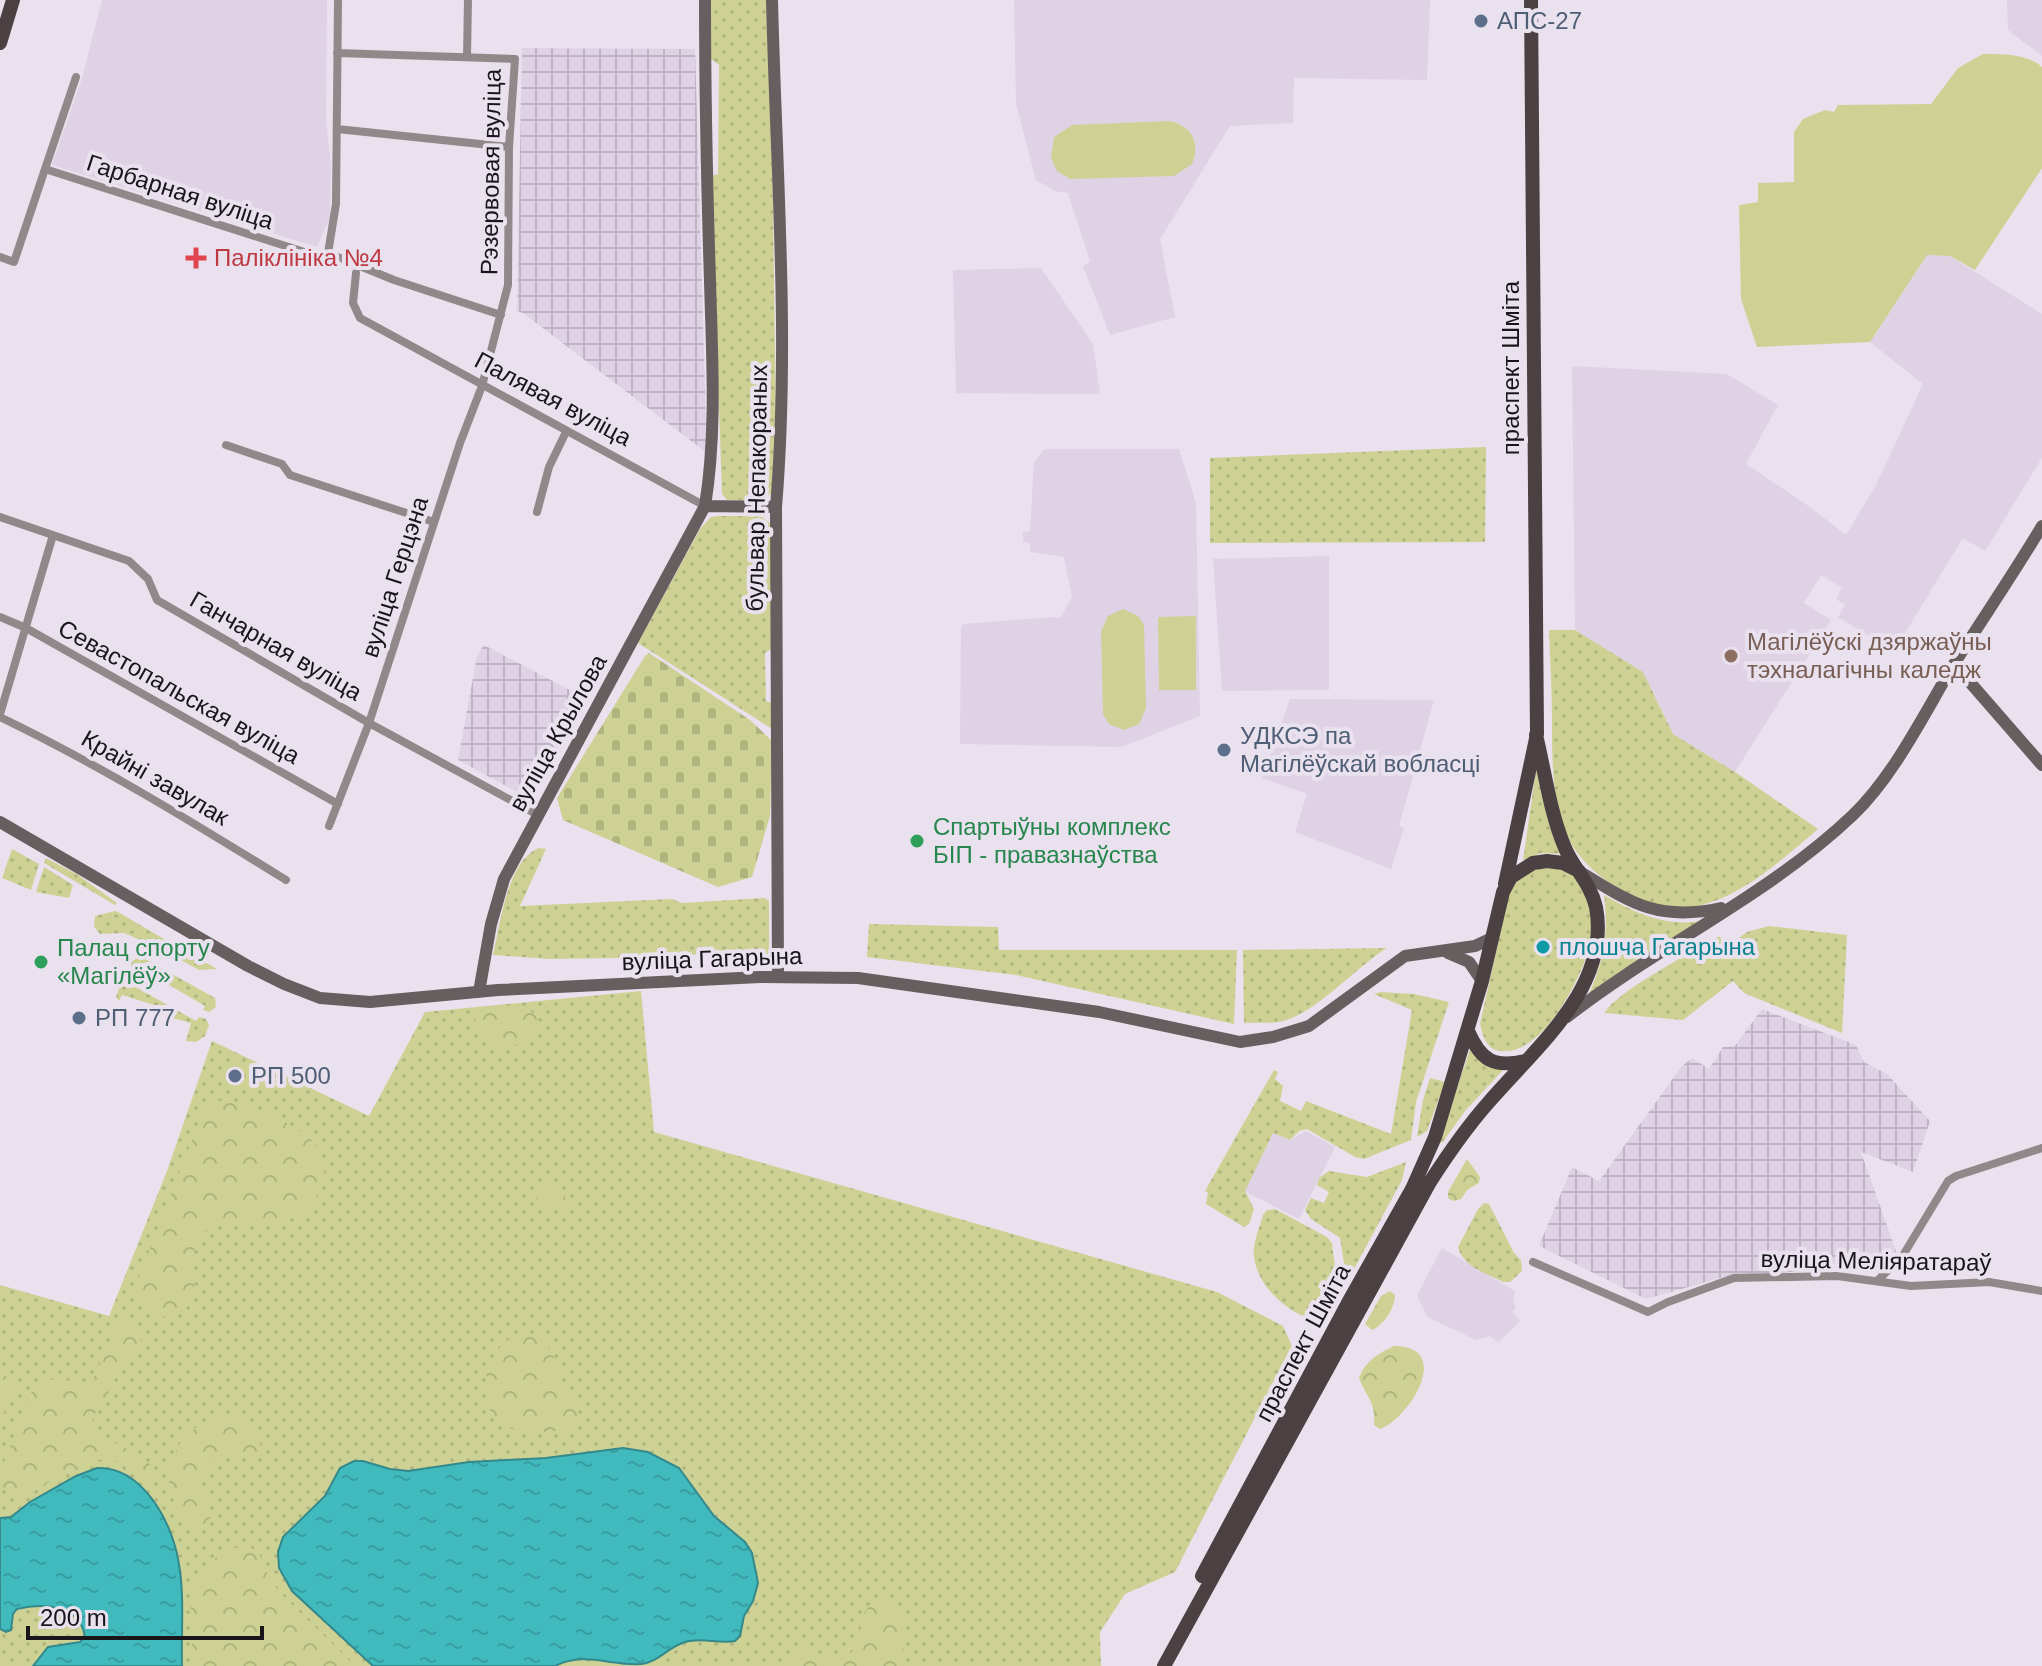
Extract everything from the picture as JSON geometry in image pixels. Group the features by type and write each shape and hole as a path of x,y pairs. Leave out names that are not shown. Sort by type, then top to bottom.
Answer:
{"main road":[{"path":"0,43 13,0"},
{"name":"вуліца Крылова","path":"479,992 491,924 504,879 705,506 711,469 713,408 705,138 705,0"},
{"name":"бульвар Непакораных","path":"772,0 781,243 781,444 776,507 778,977"},
{"name":"праспект Шміта","path":"1154,1666 1412,1189 1435,1137 1468,1031 1503,892 1536,735 1531,0"},
{"name":"Палявая вуліца","path":"705,506 776,507"},
{"path":"1565,1019 1644,960 1809,855 1856,812 1901,753 2042,526"},
{"path":"1954,664 2042,765"},
{"name":"праспект Шміта","path":"1164,1666 1430,1182 1457,1140 1565,1019 1588,971 1599,924 1595,902 1589,886 1565,850 1536,735"},
{"name":"вуліца Гагарына","path":"0,822 238,961 284,984 320,998 370,1002 479,992 778,977 858,978 1099,1012 1240,1042 1301,1029 1405,956 1475,946 1492,938"},
{"path":"1503,892 1511,877 1533,863 1547,861 1563,863 1637,904 1674,915 1732,906"},
{"path":"1441,951 1469,962 1482,981"},
{"path":"1468,1031 1474,1045 1496,1064 1525,1061"}],"street":[{"path":"328,253 336,204 338,0"},
{"name":"Рэзервовая вуліца","path":"468,0 467,56 515,59 509,147 508,285 482,386"},
{"path":"337,53 467,56"},
{"path":"0,257 14,262 76,77"},
{"path":"337,129 509,147"},
{"name":"Гарбарная вуліца","path":"45,169 317,256 328,253 394,280 501,315"},
{"name":"Палявая вуліца","path":"356,273 353,303 355,313 360,318 705,506"},
{"name":"вуліца Герцэна","path":"329,826 369,723 460,443 482,386"},
{"path":"537,512 549,467 566,432"},
{"path":"226,445 282,464 290,475 434,522"},
{"name":"Ганчарная вуліца","path":"0,517 129,561 148,579 157,600 369,723 538,815"},
{"path":"0,715 53,535"},
{"name":"Севастопальская вуліца","path":"0,617 26,628 338,804"},
{"name":"Крайні завулак","path":"0,715 140,790 286,880"},
{"path":"1877,1281 1902,1257 1948,1181 2042,1148"},
{"name":"вуліца Меліяратараў","path":"1533,1262 1648,1312 1734,1278 1837,1276 1911,1286 1989,1282 2042,1291"}],"shaded area":[{"path":"102,0 327,0 326,120 331,165 330,217 317,247 52,165 82,78"},
{"path":"1014,0 1430,0 1427,80 1294,78 1293,123 1230,126 1160,239 1175,317 1110,335 1083,266 1090,261 1068,193 1055,191 1036,180 1016,104"},
{"path":"2007,0 2042,0 2042,56 2008,30"},
{"path":"522,48 695,49 707,453 517,311"},
{"path":"1927,255 1950,256 2042,314 2042,458 1985,551 1963,538 1894,651 1838,617 1845,605 1836,599 1842,588 1821,575 1804,603 1831,620 1735,772 1673,734 1643,672 1575,630 1572,366 1727,374 1778,405 1746,464 1846,535 1876,485 1923,384 1870,342"},
{"path":"1041,268 1093,344 1100,394 956,393 953,270"},
{"path":"1045,449 1179,449 1196,503 1200,716 1121,747 960,744 963,624 1060,618 1072,597 1064,557 1030,552 1030,543 1023,542 1023,532 1030,531 1034,462"},
{"path":"1329,556 1329,690 1222,691 1213,559"},
{"path":"484,645 585,698 530,799 458,760 477,656"},
{"path":"1290,699 1434,700 1399,826 1404,828 1391,869 1295,832 1307,794 1262,778"},
{"path":"1762,1009 1856,1045 1864,1062 1887,1074 1930,1121 1913,1172 1861,1152 1897,1254 1887,1265 1724,1277 1646,1299 1539,1246 1572,1167 1599,1181 1681,1067 1692,1058 1709,1069 1723,1047 1735,1046"},
{"path":"1306,1131 1335,1147 1299,1219 1244,1191 1273,1132 1290,1140"},
{"path":"1442,1248 1515,1291 1513,1301 1516,1308 1512,1312 1520,1321 1498,1343 1490,1336 1476,1340 1427,1317 1417,1295"}],"green space":[{"path":"709,0 770,0 777,487 767,496 755,500 727,500 722,494 711,176 718,174 719,65 710,58"},
{"path":"1983,54 2022,57 2042,67 2042,168 1975,270 1950,256 1927,255 1870,342 1757,347 1741,299 1739,205 1758,202 1758,183 1794,182 1794,132 1803,119 1825,110 1834,112 1838,105 1931,104 1958,68"},
{"path":"1169,121 1189,131 1195,143 1192,164 1174,176 1070,179 1057,171 1051,158 1054,137 1072,125"},
{"path":"1486,447 1485,542 1210,543 1210,458"},
{"path":"761,516 772,525 771,649 765,653 766,701 772,703 772,729 638,643 700,529 711,517"},
{"path":"1123,609 1138,616 1144,625 1146,708 1139,724 1124,730 1109,724 1103,714 1101,631 1108,616"},
{"path":"1196,616 1196,690 1159,690 1158,617"},
{"path":"1549,630 1575,630 1643,672 1673,734 1818,829 1747,885 1722,898 1696,906 1669,908 1640,901 1604,879 1572,846 1557,803"},
{"path":"649,653 750,720 772,741 770,816 752,877 718,887 563,820 557,798"},
{"path":"1538,756 1563,854 1541,853 1523,861"},
{"path":"539,848 546,849 520,906 765,898 769,901 769,957 682,954 681,957 549,959 493,955 512,880 528,855"},
{"path":"12,849 39,864 31,890 2,878"},
{"path":"46,858 78,875 117,903 115,905 44,863"},
{"name":"плошча Гагарына","path":"1543,866 1571,871 1587,895 1592,918 1588,949 1571,991 1540,1034 1514,1050 1495,1050 1488,1045 1480,1024 1510,890 1523,874"},
{"path":"44,867 73,885 69,898 36,892"},
{"path":"1604,895 1651,917 1675,922 1701,921 1642,957 1588,997 1604,948"},
{"path":"115,911 174,945 158,948 124,933 100,934 94,927 95,916"},
{"path":"869,924 998,927 999,950 1237,950 1234,1024 1016,975 867,957"},
{"path":"1769,926 1847,935 1842,1033 1744,993 1733,981 1683,1020 1605,1013 1623,994 1719,936 1727,947 1747,932"},
{"path":"180,948 217,969 199,970 165,951"},
{"path":"1387,948 1296,1016 1278,1022 1244,1023 1243,950"},
{"path":"140,956 215,998 216,1007 209,1012 203,1010 205,1006 142,969 138,974 131,970 131,962"},
{"path":"123,978 135,980 132,985 196,1021 199,1017 206,1019 209,1025 205,1036 196,1042 186,1041 191,1023 168,1017 170,1010 122,995 119,1001 116,997"},
{"path":"641,991 654,1132 1217,1292 1283,1326 1292,1346 1175,1572 1125,1594 1100,1632 1101,1666 0,1666 0,1285 109,1316 167,1171 212,1041 369,1116 425,1012"},
{"path":"1374,994 1414,994 1449,1002 1416,1102 1411,1140 1364,1159 1355,1157 1307,1129 1299,1131 1290,1140 1273,1133 1245,1191 1254,1209 1249,1224 1244,1227 1206,1204 1208,1193 1205,1191 1274,1070 1278,1072 1275,1079 1283,1086 1280,1101 1301,1111 1306,1101 1391,1134 1412,1010"},
{"path":"512,1008 530,1011 537,1019 535,1029 514,1046 500,1048 485,1042 473,1027 478,1013"},
{"path":"1470,1050 1504,1069 1465,1111 1442,1143 1438,1143"},
{"path":"1430,1078 1445,1082 1427,1131 1417,1137 1423,1100"},
{"path":"223,1100 275,1118 308,1137 321,1155 324,1167 322,1184 304,1212 292,1219 225,1225 204,1233 196,1243 193,1256 190,1304 181,1312 165,1317 144,1304 138,1295 137,1282 203,1112"},
{"path":"1467,1159 1480,1177 1479,1183 1467,1190 1461,1199 1453,1201 1448,1198 1448,1192"},
{"path":"1406,1162 1402,1180 1347,1282 1340,1238 1311,1219 1305,1210 1311,1198 1324,1203 1329,1192 1317,1185 1319,1178 1329,1171 1367,1177"},
{"path":"546,1186 553,1186 564,1193 567,1204 552,1210 537,1205 536,1197"},
{"path":"1484,1203 1489,1204 1514,1253 1521,1260 1522,1271 1510,1282 1503,1282 1476,1269 1465,1260 1458,1247"},
{"path":"1275,1209 1327,1237 1332,1243 1336,1299 1327,1314 1318,1318 1296,1313 1285,1306 1268,1288 1256,1266 1255,1241 1263,1215 1267,1210"},
{"path":"1390,1291 1395,1295 1391,1310 1385,1320 1372,1330 1365,1324 1381,1296"},
{"path":"124,1321 137,1328 140,1348 134,1360 113,1383 93,1418 92,1426 107,1439 141,1456 155,1471 153,1480 144,1482 119,1462 96,1460 73,1468 23,1496 10,1494 1,1484 1,1470 33,1388 46,1380 93,1380 115,1328"},
{"path":"523,1333 541,1339 551,1352 563,1386 579,1416 570,1428 543,1432 517,1430 494,1416 487,1404 486,1375 491,1361 499,1348"},
{"path":"1394,1346 1412,1349 1421,1357 1424,1369 1413,1398 1392,1422 1380,1429 1374,1425 1372,1405 1359,1378 1373,1358"},
{"path":"0,1375 8,1376 15,1385 0,1423"},
{"path":"219,1417 236,1418 250,1424 260,1439 260,1445 256,1454 250,1457 217,1458 207,1466 201,1482 210,1526 199,1531 186,1524 178,1511 172,1496 170,1467 182,1441 204,1423"},
{"path":"239,1547 250,1547 259,1553 270,1580 281,1594 355,1666 194,1666 190,1611 197,1579 219,1555"},
{"path":"882,1602 892,1606 904,1619 906,1637 898,1666 778,1666 794,1650 837,1657 847,1655 859,1643 865,1611"}],"water":[{"path":"623,1448 648,1452 679,1468 714,1516 745,1542 752,1553 758,1583 753,1601 744,1616 740,1636 735,1641 685,1642 641,1664 587,1659 555,1666 373,1666 292,1591 279,1568 278,1552 283,1537 325,1496 340,1468 354,1461 408,1471 469,1462 546,1458"},
{"path":"97,1468 113,1470 140,1486 169,1528 178,1559 181,1585 182,1666 33,1666 48,1647 80,1642 85,1637 76,1618 59,1608 38,1606 17,1609 13,1614 11,1630 6,1632 0,1629 0,1518 11,1517 30,1502"}],"place":[{"name":"АПС-27","path":"1481,21"},
{"name":"Паліклініка №4","path":"196,258"},
{"name":"Магілёўскі дзяржаўны тэхналагічны каледж","path":"1731,656"},
{"name":"УДКСЭ па Магілёўскай вобласці","path":"1224,750"},
{"name":"Спартыўны комплекс БІП - правазнаўства","path":"917,841"},
{"name":"плошча Гагарына","path":"1543,947"},
{"name":"Палац спорту «Магілёў»","path":"41,962"},
{"name":"РП 777","path":"79,1018"},
{"name":"РП 500","path":"235,1076"}]}
